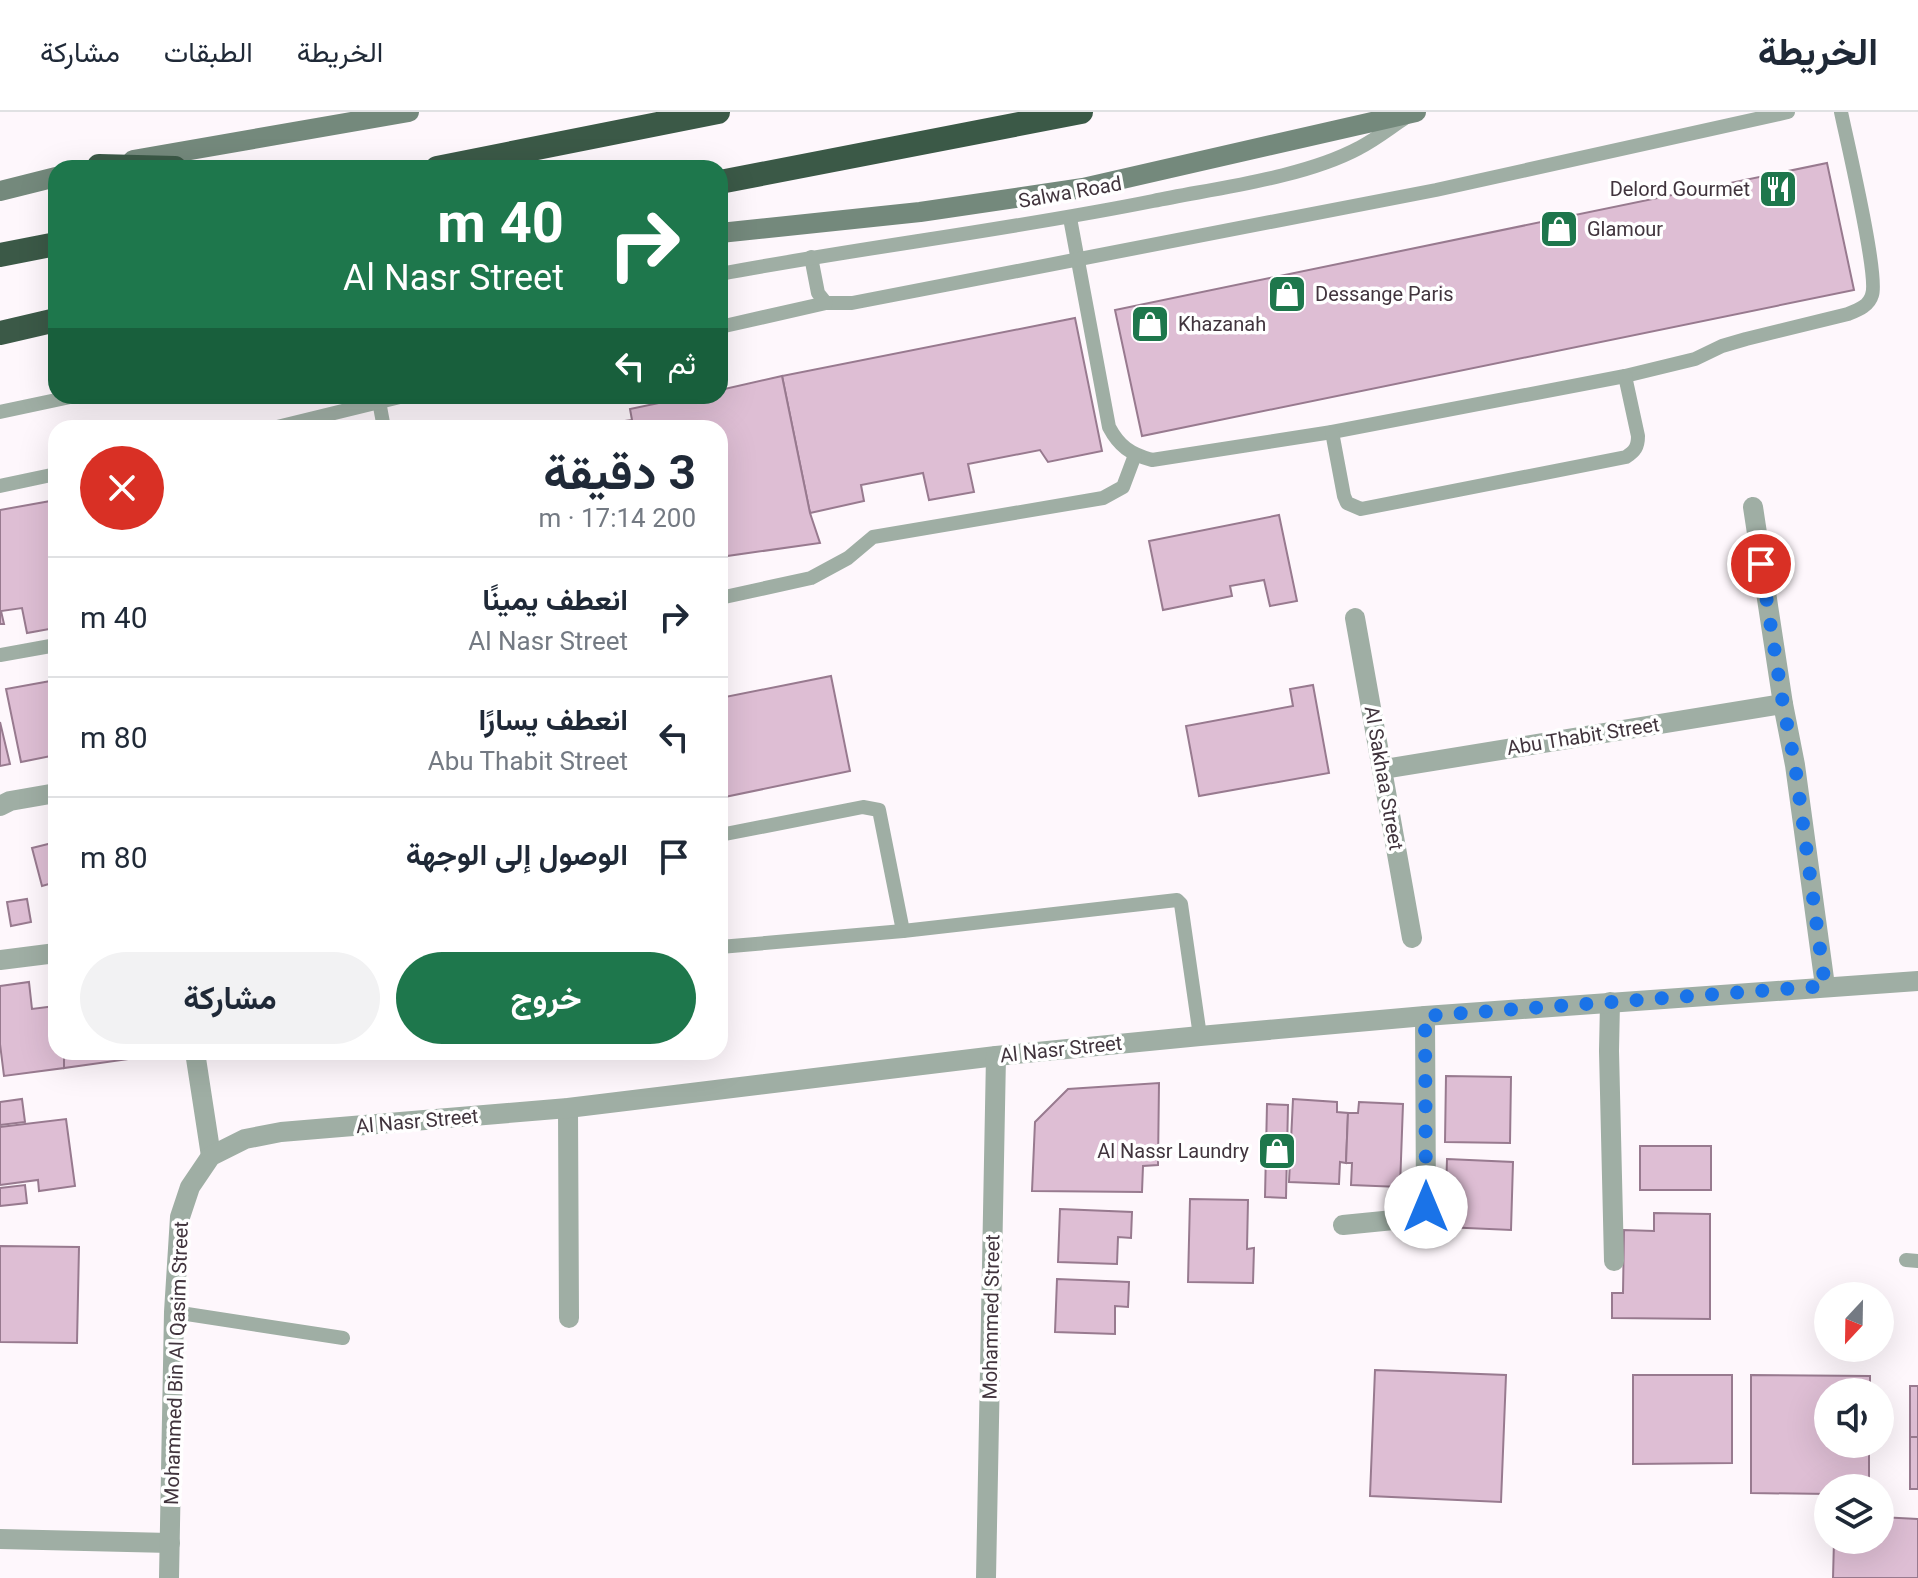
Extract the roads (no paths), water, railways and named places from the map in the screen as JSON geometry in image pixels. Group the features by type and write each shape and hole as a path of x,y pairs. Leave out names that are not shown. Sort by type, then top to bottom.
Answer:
{"highway":[{"path":"477,160 718,112"},
{"path":"728,180 1081,112"},
{"path":"0,255 48,246"},
{"path":"0,333 48,322"}],"main road":[{"path":"136,160 409,112"},
{"name":"Salwa Road","path":"728,232 920,212 1083,188 1414,112"},
{"path":"0,191 48,179"}],"street":[{"path":"1753,507 1795,765 1825,986"},
{"name":"Al Sakhaa Street","path":"1355,618 1412,938"},
{"name":"Abu Thabit Street","path":"1384,769 1783,704"},
{"path":"0,806 10,801 48,794"},
{"path":"0,960 48,954"},
{"name":"Al Nasr Street","path":"211,1156 245,1139 281,1132 568,1108 996,1056 1425,1016 1918,981"},
{"path":"1610,1002 1614,1261"},
{"path":"1343,1225 1414,1218 1426,1207 1425,1016"},
{"name":"Mohammed Street","path":"986,1578 996,1056"},
{"path":"196,1060 211,1156"},
{"path":"568,1108 569,1318"},
{"name":"Mohammed Bin Al Qasim Street","path":"169,1578 174,1312 180,1217 190,1187 211,1156"},
{"path":"0,1539 170,1543"}],"lane":[{"name":"Salwa Road","path":"728,273 1070,218 1288,173 1361,148 1414,112"},
{"path":"728,325 826,303 852,303 1436,190 1788,112"},
{"path":"1070,218 1109,427 1118,444 1135,455 1152,460 1332,432 1625,376 1695,359 1722,346 1848,314 1864,307 1873,295 1871,263 1841,112"},
{"path":"811,257 818,293 826,303"},
{"path":"1332,432 1344,496 1347,503 1361,509 1626,457 1634,452 1638,436 1625,376"},
{"path":"0,412 48,402"},
{"path":"302,420 360,404"},
{"path":"728,596 811,578 848,558 873,537 1103,498 1123,487 1135,455"},
{"path":"0,486 48,476"},
{"path":"0,655 48,646"},
{"path":"728,833 863,807 879,810 903,931"},
{"path":"728,946 903,931 1177,900 1181,904 1200,1036"},
{"path":"174,1312 343,1338"}],"place":[{"name":"Delord Gourmet","path":"1778,189"},
{"name":"Glamour","path":"1559,229"},
{"name":"Dessange Paris","path":"1287,294"},
{"name":"Khazanah","path":"1150,324"},
{"name":"Al Nassr Laundry","path":"1277,1151"}]}
